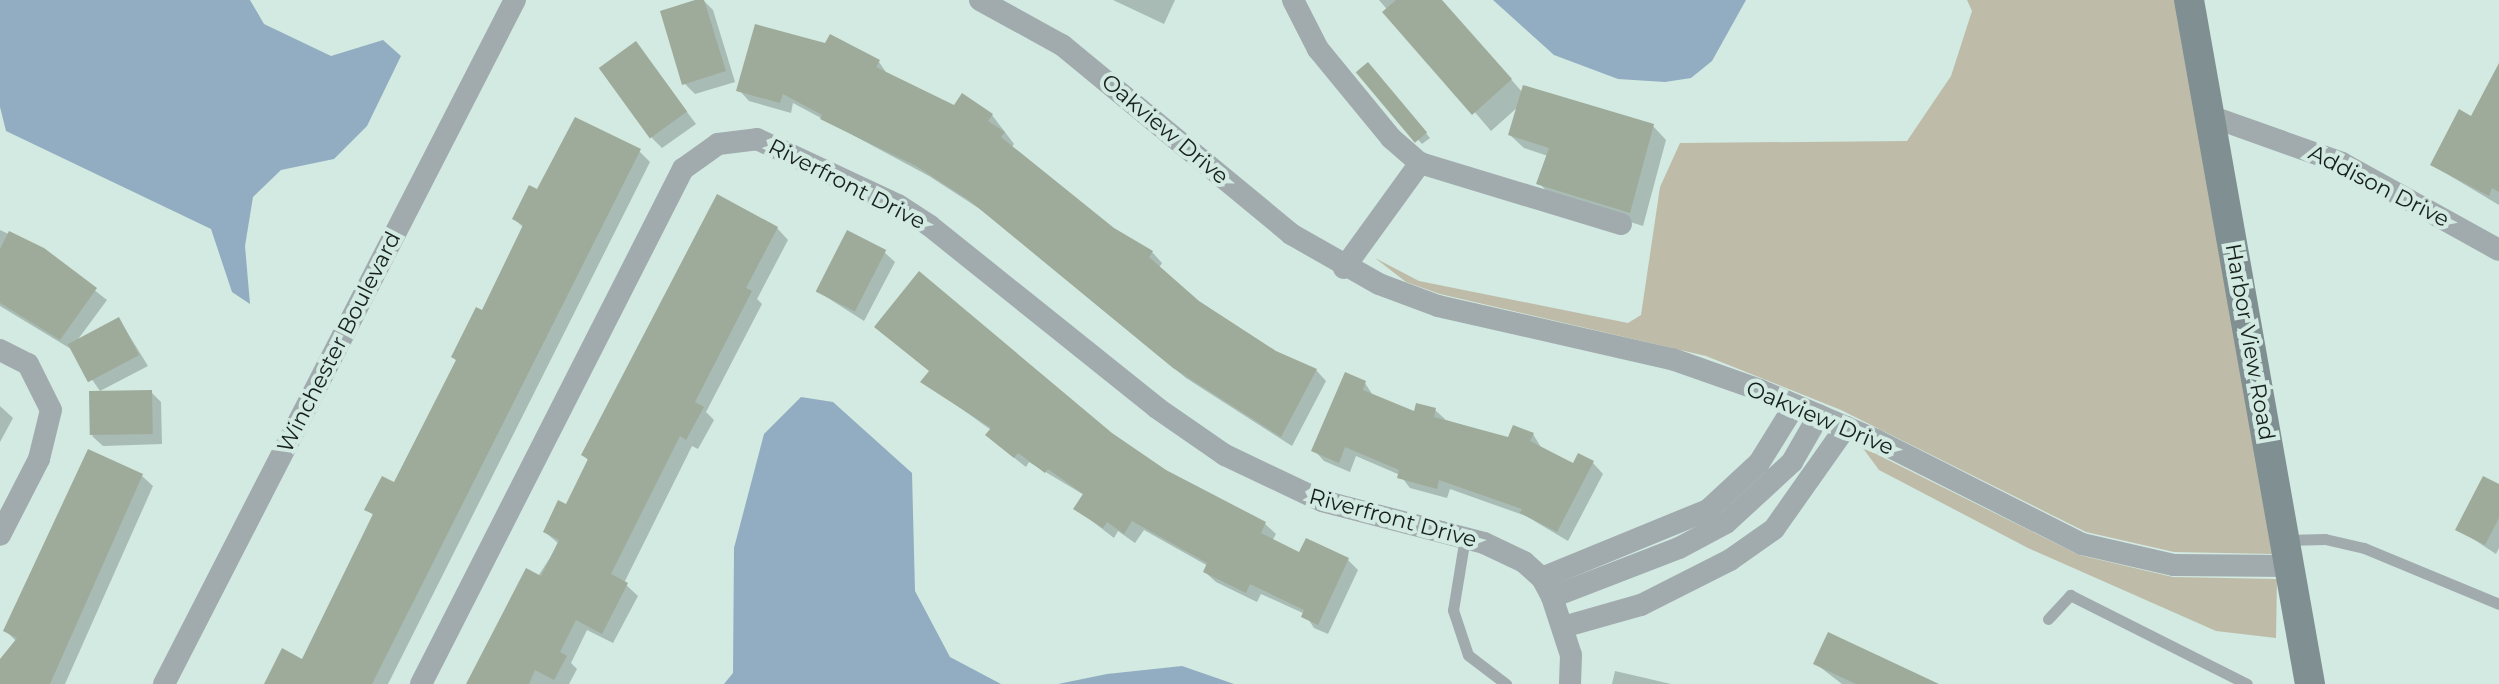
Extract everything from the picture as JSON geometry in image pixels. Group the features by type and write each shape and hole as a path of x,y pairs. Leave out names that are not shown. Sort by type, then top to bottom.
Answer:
{"main road":[{"name":"Harbor View Road","path":"2189,0 2310,684"}],"street":[{"name":"Winchester Boulevard","path":"164,684 515,0"},
{"name":"Oakview Drive","path":"980,0 1087,63 1279,225 1344,268 1438,306 1672,359 1846,427 2082,544 2174,565 2286,553"},
{"path":"1293,0 1318,49 1391,138 1420,163 1621,224"},
{"name":"Addison Drive","path":"2210,116 2342,163 2499,250"},
{"name":"Riverfront Drive","path":"421,684 683,169 703,150 736,139 776,144 898,205 1157,408 1225,455 1322,501 1465,537 1524,562 1547,588"},
{"path":"1344,268 1420,163"},
{"path":"0,350 28,364 51,410 39,459 0,535"},
{"path":"1675,539 1732,492 1771,448 1795,405"},
{"path":"1570,684 1571,655 1547,588 1726,523 1776,479 1803,446 1819,415"},
{"path":"1563,627 1641,605 1696,578 1774,529 1846,427"},
{"path":"1675,539 1696,578"}],"lane":[{"path":"1465,537 1453,610 1468,655 1506,684"},
{"path":"2286,553 2325,539 2364,548 2499,604"},
{"path":"2048,619 2070,595 2247,684"}],"shaded area":[{"path":"1967,0 2176,0 2273,554 2174,552 2086,532 1841,410 1706,356 1440,294 1406,282 1375,258 1419,281 1628,323 1641,315 1660,187 1680,143 1907,141 1951,76 1972,11"},
{"path":"1862,447 2079,555 2173,577 2277,579 2276,638 2216,631 2028,548 1879,470"}],"water":[{"path":"0,0 250,0 264,24 331,56 383,40 401,56 367,126 334,159 281,170 253,197 245,246 250,304 232,292 211,229 6,131 0,107"},
{"path":"1493,0 1746,0 1712,61 1691,78 1665,82 1618,79 1554,55"},
{"path":"801,397 833,402 912,473 915,591 950,657 1001,684 724,684 733,673 734,548 764,434"},
{"path":"1182,666 1234,684 1058,684 1107,674"}],"building":[{"path":"704,0 726,71 682,85 660,11"},
{"path":"1396,0 1442,0 1512,79 1472,115 1382,12"},
{"path":"755,24 825,43 830,34 880,60 876,67 954,105 962,93 993,114 988,121 1005,132 1001,137 1114,228 1153,251 1149,257 1199,301 1276,351 1317,369 1281,437 1173,368 970,201 916,166 820,119 822,115 783,94 780,103 736,91"},
{"path":"636,41 687,111 650,138 599,68"},
{"path":"1368,62 1427,132 1415,143 1356,72"},
{"path":"2499,63 2499,192 2492,188 2489,196 2430,165 2459,109 2471,116"},
{"path":"1523,85 1654,124 1630,213 1536,184 1549,148 1508,135"},
{"path":"575,117 641,149 372,684 264,684 282,648 302,659 373,514 364,510 382,476 394,482 456,360 451,357 476,307 482,310 523,225 512,219 529,185 537,189"},
{"path":"717,194 778,227 746,288 752,291 695,402 704,407 686,440 680,436 611,574 628,583 602,634 576,620 560,652 567,656 554,680 535,670 529,684 466,684 526,568 541,576 559,540 543,532 558,500 566,504 588,459 581,455"},
{"path":"847,230 886,250 855,311 816,291"},
{"path":"9,231 44,248 97,288 60,340 0,303 0,249"},
{"path":"919,271 1112,433 1166,470 1266,522 1261,533 1299,552 1306,538 1349,558 1318,625 1301,617 1304,610 1250,584 1246,593 1203,572 1207,563 1132,521 1124,534 1107,522 1103,528 1073,509 1083,494 1048,469 1045,473 1018,453 1014,458 985,435 991,428 920,382 929,371 874,327"},
{"path":"119,317 139,355 88,382 68,344"},
{"path":"1345,372 1366,381 1363,390 1414,411 1416,403 1436,408 1434,417 1508,437 1513,425 1534,433 1530,441 1573,463 1578,453 1594,461 1557,532 1520,513 1522,509 1439,480 1437,489 1397,478 1399,470 1345,447 1339,463 1311,451"},
{"path":"152,390 153,434 90,435 89,391"},
{"path":"88,449 143,474 50,684 0,684 0,659 17,638 3,631"},
{"path":"2483,476 2499,484 2499,518 2485,545 2455,530"},
{"path":"1828,632 1939,684 1856,684 1813,664"}]}
